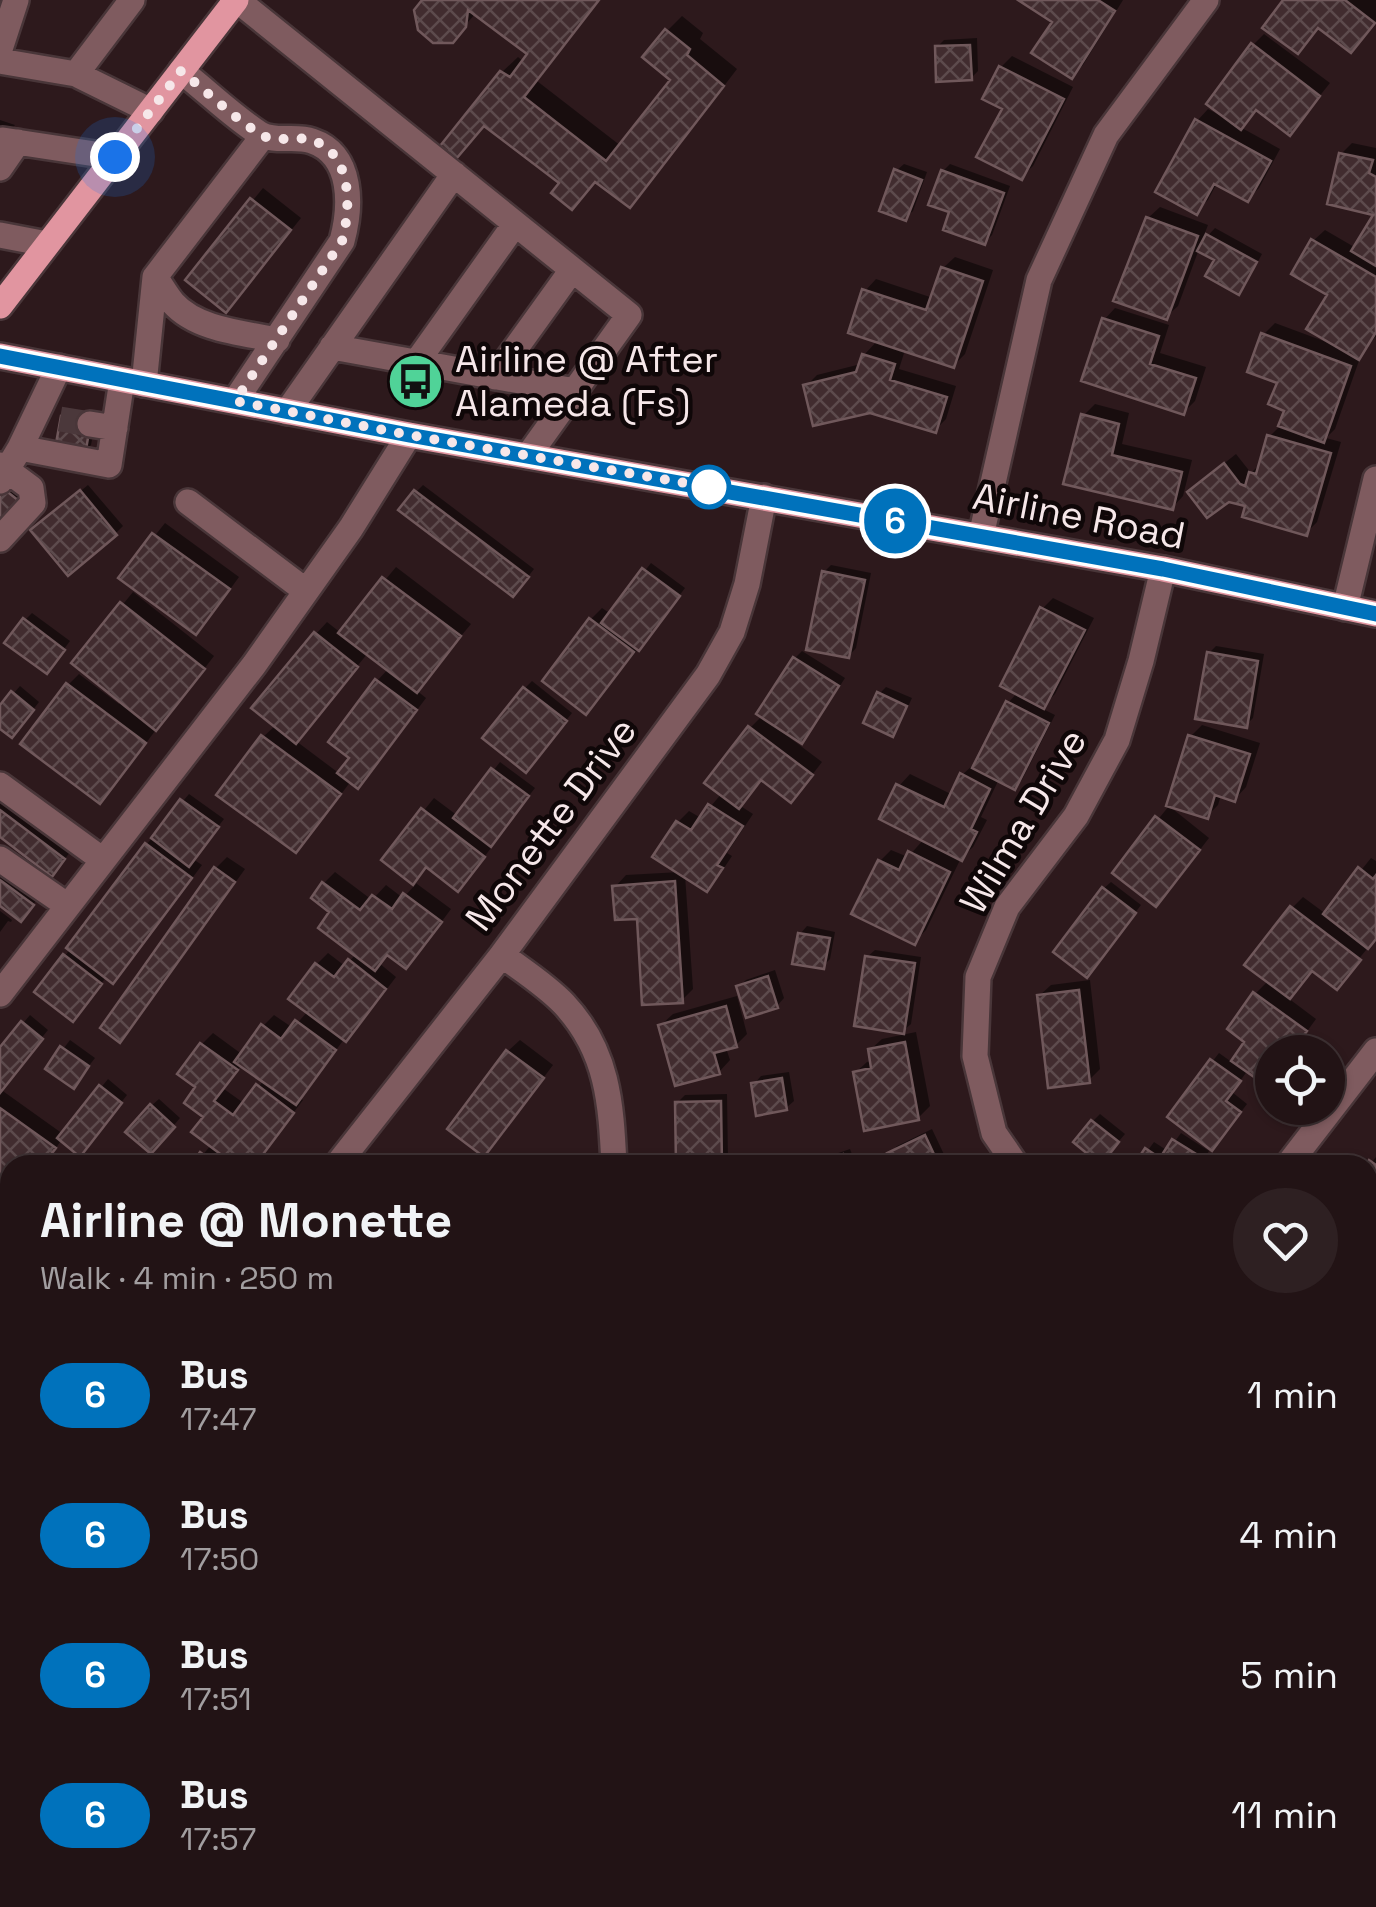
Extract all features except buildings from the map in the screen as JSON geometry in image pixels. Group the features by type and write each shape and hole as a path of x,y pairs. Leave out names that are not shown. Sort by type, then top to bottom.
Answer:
{"main road":[{"path":"0,306 236,0"},
{"name":"Airline Road","path":"0,356 409,435 1163,569 1376,614"}],"street":[{"path":"0,50 16,0"},
{"path":"76,74 126,8 99,0"},
{"path":"236,0 628,315 528,456"},
{"path":"981,536 1039,280 1106,135 1206,0"},
{"path":"0,61 76,74 150,111"},
{"path":"181,71 263,136 313,140 324,147 336,158 348,186 349,216 342,241 235,401"},
{"path":"7,466 109,466 103,426 133,382 156,276 263,136"},
{"path":"0,168 11,141 115,157"},
{"path":"288,412 454,174"},
{"path":"416,363 515,224"},
{"path":"0,235 47,244"},
{"path":"495,377 572,270"},
{"path":"156,276 175,305 194,318 276,340"},
{"path":"332,347 574,391"},
{"path":"7,466 49,417 60,368"},
{"path":"0,994 254,665 351,528 409,435"},
{"path":"0,538 33,503 31,488 7,466"},
{"path":"1345,608 1376,479"},
{"name":"Monette Drive","path":"344,1155 502,954 708,675 732,632 748,584 764,497"},
{"path":"188,502 306,592"},
{"name":"Wilma Drive","path":"1009,1155 994,1133 975,1056 978,977 1007,906 1076,816 1118,740 1163,569"},
{"path":"0,785 103,860"},
{"path":"0,858 68,906"},
{"path":"502,954 564,1004 598,1052 612,1110 614,1155"},
{"path":"1296,1155 1376,1051"}],"tunnel":[{"path":"60,419 90,424"}],"bus line":[{"name":"6","path":"0,356 409,435 1163,569 1376,614"}],"place":[{"name":"Airline @ After Alameda (Fs)","path":"416,381"}],"route":[{"path":"115,157 181,71 263,136 313,140 336,158 348,186 349,216 342,241 235,401 725,490 709,487"}]}
